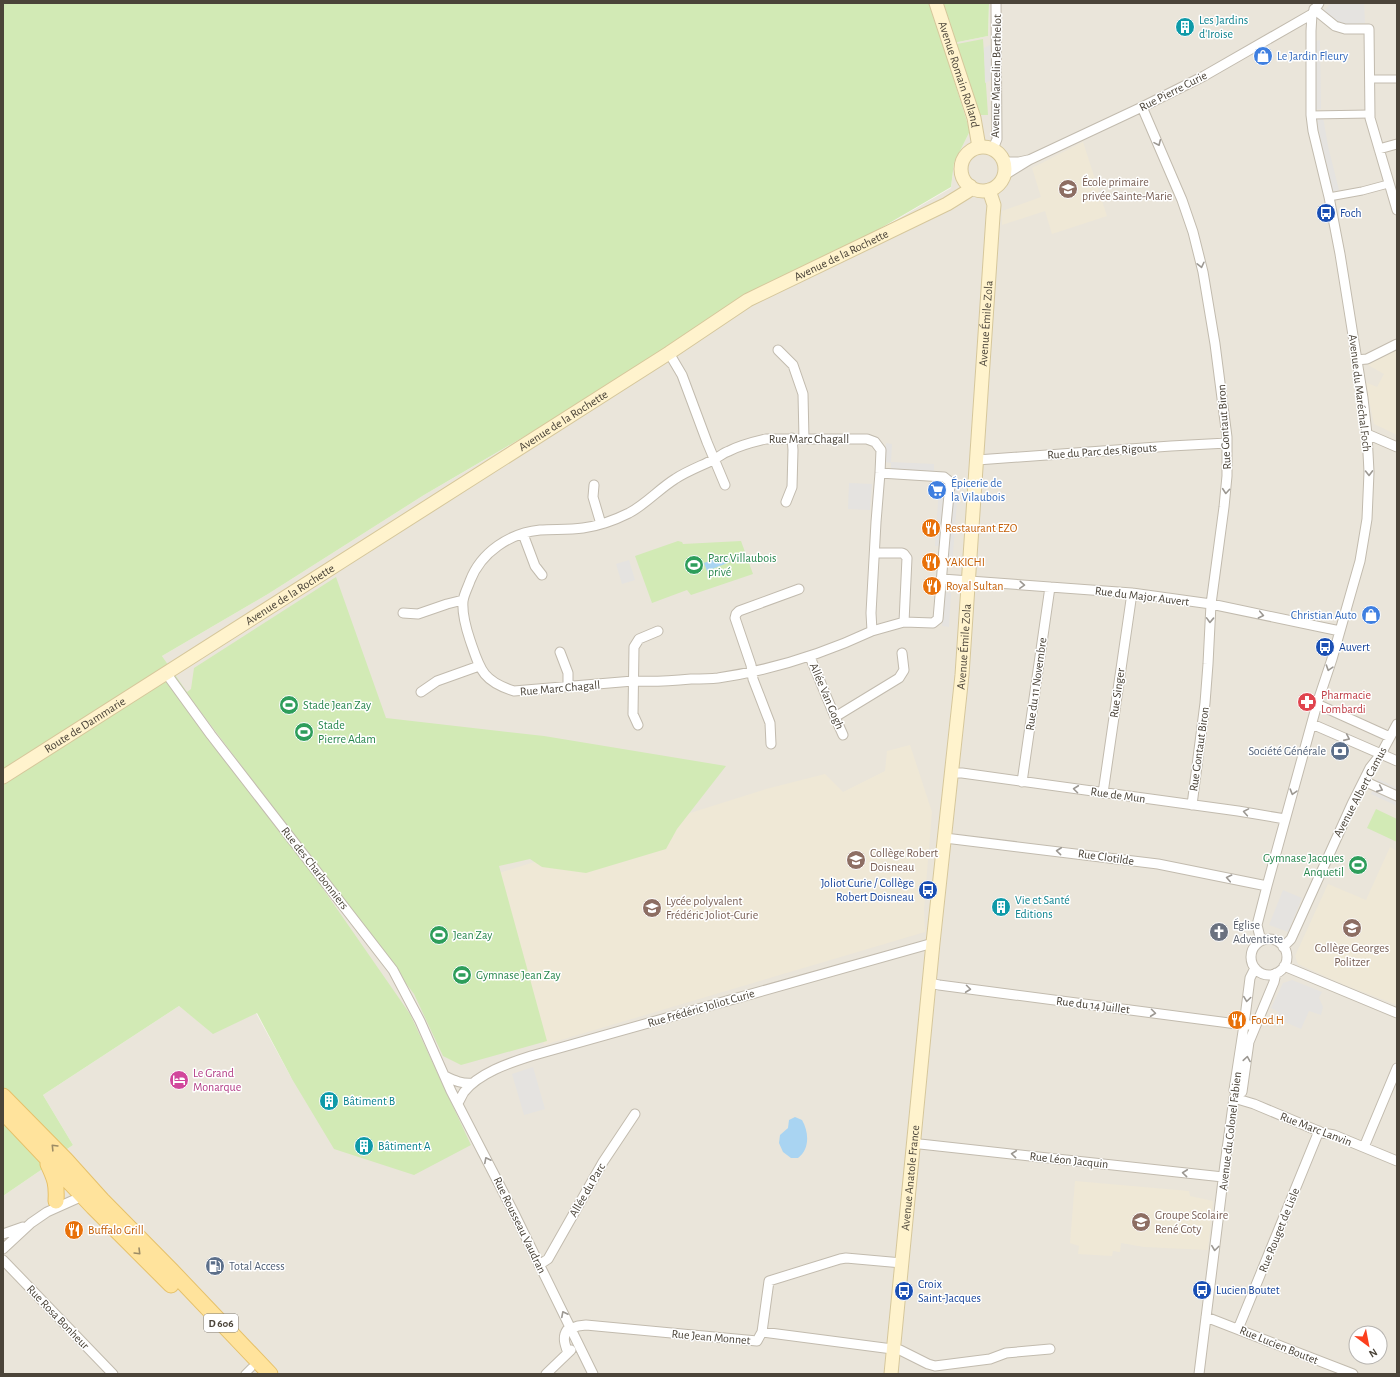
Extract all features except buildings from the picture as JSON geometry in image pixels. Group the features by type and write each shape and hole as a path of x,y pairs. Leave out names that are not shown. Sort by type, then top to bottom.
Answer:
{"main road":[{"name":"Avenue Romain Rolland","path":"936,3 974,118 979,147"},
{"path":"979,147 993,149 1000,155 1005,167 1003,176 998,185 989,190 979,190 970,186 964,179 961,169 966,155 970,151 979,147"},
{"name":"Avenue de la Rochette","path":"166,673 669,353 748,300 947,204 968,191 970,186"},
{"name":"Avenue Émile Zola","path":"930,983 962,675 969,581 994,205 989,190"},
{"name":"Route de Dammarie","path":"3,777 166,673"},
{"name":"Avenue Anatole France","path":"891,1374 930,983"},
{"name":"D 606","path":"3,1096 66,1160 84,1187 251,1372"},
{"name":"D 606","path":"3,1112 44,1154 84,1187 172,1271 270,1374"},
{"path":"44,1154 54,1175 56,1183 52,1206"}],"street":[{"name":"Avenue Marcelin Berthelot","path":"993,149 997,139 996,3"},
{"path":"1315,9 1335,26 1345,29 1369,29 1370,118 1388,184 1397,210"},
{"name":"Rue Pierre Curie","path":"1003,176 1029,160 1204,76 1315,9"},
{"name":"Avenue du Maréchal Foch","path":"1261,941 1257,925 1317,704 1332,659 1360,561 1367,519 1369,472 1367,434 1340,254 1329,197 1313,131 1311,115 1310,40 1315,9"},
{"path":"1370,79 1397,79"},
{"name":"Rue Gontaut Biron","path":"1142,107 1182,200 1193,232 1203,272 1214,337 1222,390 1227,443 1228,476 1210,604 1205,703 1192,805"},
{"path":"1311,115 1370,114"},
{"path":"1379,149 1397,144"},
{"name":"Rue Pierre Curie","path":"1004,162 1029,160"},
{"path":"1329,197 1362,191 1388,184"},
{"path":"1356,360 1367,359 1397,344"},
{"path":"778,350 793,366 804,394 804,439"},
{"path":"669,353 682,375 725,485"},
{"path":"1367,434 1397,447"},
{"name":"Rue Marc Chagall","path":"872,631 871,613 881,450 878,445 871,440 766,438 746,443 675,478 629,513 602,524 583,528 538,530 511,538 498,546 479,564 472,575 463,600 464,619 479,666 488,678 499,686 514,692 633,681 651,682 717,678 810,657 845,644 872,631 904,622 933,623 938,619 942,579"},
{"path":"786,502 792,487 792,438"},
{"name":"Rue du Parc des Rigouts","path":"977,460 1227,443"},
{"path":"880,473 944,477 949,481 950,485 942,579"},
{"path":"594,485 593,497 602,524"},
{"path":"523,534 535,566 542,575"},
{"path":"875,552 902,553 907,558 904,622"},
{"name":"Rue du Major Auvert","path":"942,579 1132,593 1210,604 1340,631"},
{"name":"Rue du 11 Novembre","path":"1022,782 1050,586"},
{"path":"771,744 770,723 753,679 752,670 735,618 739,611 799,589"},
{"name":"Rue Singer","path":"1103,793 1132,593"},
{"path":"404,613 418,614 463,600"},
{"path":"638,726 632,714 634,647 639,639 658,631"},
{"path":"560,652 568,673 568,687"},
{"path":"835,717 899,678 904,670 902,653"},
{"name":"Allée Van Gogh","path":"810,657 844,735"},
{"path":"421,692 437,680 479,666"},
{"name":"Rue des Charbonniers","path":"166,673 393,970 445,1076"},
{"path":"1317,704 1390,737"},
{"path":"1312,724 1397,761"},
{"name":"Avenue Albert Camus","path":"1283,947 1291,940 1341,827 1370,768 1381,754 1397,724"},
{"name":"Rue de Mun","path":"951,773 962,773 1238,811 1285,819"},
{"path":"1364,781 1397,796"},
{"name":"Rue Clotilde","path":"944,838 1158,864 1267,886"},
{"path":"1236,1096 1242,1092 1249,1042 1274,982 1276,973 1284,966 1286,956 1283,947 1275,941 1261,941 1251,953 1252,964 1259,972 1264,974 1276,973"},
{"name":"Rue Frédéric Joliot Curie","path":"458,1103 464,1092 473,1083 495,1069 531,1056 933,943"},
{"path":"1284,966 1397,1013"},
{"path":"1244,1028 1250,978 1255,968"},
{"name":"Rue du 14 Juillet","path":"930,983 954,988 1244,1028 1256,1025"},
{"name":"Avenue du Colonel Fabien","path":"1200,1374 1223,1177 1236,1096 1234,1090 1244,1028"},
{"path":"1364,1147 1397,1068"},
{"path":"445,1076 464,1084 473,1083"},
{"name":"Rue Rousseau Vaudran","path":"445,1076 593,1374"},
{"name":"Rue Marc Lanvin","path":"1236,1096 1319,1131 1334,1135 1397,1161"},
{"name":"Allée du Parc","path":"539,1265 548,1259 603,1162 635,1114"},
{"name":"Rue Rouget de Lisle","path":"1238,1329 1319,1131"},
{"name":"Rue Léon Jacquin","path":"914,1142 935,1146 1223,1177"},
{"path":"52,1206 76,1199 84,1187"},
{"path":"3,1250 31,1223 52,1206 84,1187"},
{"path":"3,1234 31,1223"},
{"path":"3,1244 3,1250"},
{"path":"762,1332 769,1281 846,1258 902,1263"},
{"name":"Rue Rosa Bonheur","path":"3,1260 113,1374"},
{"name":"Rue Lucien Boutet","path":"1206,1316 1353,1374"},
{"name":"Rue Jean Monnet","path":"571,1328 586,1326 757,1341 762,1332 900,1350 935,1366 990,1359 1006,1353 1050,1349"},
{"path":"568,1353 565,1346 564,1334 571,1328"},
{"path":"546,1374 578,1343"}],"shaded area":[{"path":"989,3 1397,3 1397,1374 3,1374 3,1196 41,1170 54,1158 73,1145 43,1095 179,1006 213,1033 256,1013 292,1079 194,704 162,656 268,594 424,495 951,188 954,163 970,131 943,45 988,36"},
{"path":"1331,3 1364,3 1365,23 1344,25 1336,22 1324,11"},
{"path":"1320,40 1321,109 1314,110 1314,41"},
{"path":"990,45 991,80 985,83 984,48"},
{"path":"1323,117 1328,146 1339,190 1331,192 1316,130 1315,119"},
{"name":"École primaire privée Sainte-Marie","path":"1083,142 1107,216 1052,234 1045,211 1002,225 1002,211 1041,197 1032,168"},
{"path":"1397,347 1397,435 1374,424 1365,382 1377,387 1384,374 1368,365 1371,361"},
{"path":"886,443 892,444 891,462 934,464 934,471 891,469 891,463 885,462"},
{"path":"849,483 872,484 870,510 848,509"},
{"path":"939,487 944,487 940,546 935,546"},
{"path":"952,489 958,489 952,566 947,566"},
{"path":"629,560 635,580 622,584 616,564"},
{"path":"945,592 951,593 949,627 942,626"},
{"name":"Lycée polyvalent Frédéric Joliot-Curie","path":"910,745 932,812 924,909 925,932 544,1045 499,873 766,789 825,774 843,792 885,771 887,751"},
{"path":"1378,779 1397,788 1397,806 1371,794"},
{"name":"Collège Georges Politzer","path":"1390,847 1397,851 1397,1005 1342,984 1298,964 1295,956 1328,884 1366,900"},
{"path":"1283,890 1302,898 1288,932 1269,925"},
{"path":"1292,980 1322,992 1319,998 1323,1007 1321,1015 1309,1011 1301,1029 1276,1018 1279,1012 1271,1008 1283,983"},
{"path":"533,1067 545,1109 524,1115 512,1074"},
{"name":"Groupe Scolaire René Coty","path":"1075,1181 1189,1191 1190,1196 1213,1201 1208,1250 1144,1247 1121,1243 1120,1252 1113,1251 1112,1256 1078,1254 1079,1246 1070,1243"}],"green space":[{"path":"3,3 989,3 988,36 943,45 970,131 954,163 951,187 424,495 268,594 162,656 187,692 191,689 194,668 336,577 386,718 544,736 726,766 677,829 666,849 586,873 542,867 530,859 499,866 547,1041 461,1065 443,1056 414,994 191,699 410,1014 471,1145 414,1175 334,1149 292,1079 257,1013 213,1034 179,1006 43,1095 73,1145 54,1158 41,1170 3,1196"},
{"path":"983,39 988,115 978,115 957,44"},
{"name":"Parc Villaubois privé","path":"678,541 682,542 683,544 741,541 753,574 691,595 687,590 652,603 635,556"},
{"path":"1376,809 1397,819 1397,842 1367,828"}],"water":[{"path":"727,555 730,562 707,571 704,563"},
{"path":"795,1117 802,1120 806,1130 807,1140 805,1150 802,1154 798,1158 791,1158 783,1152 779,1143 780,1135 788,1128 789,1120"}],"place":[{"name":"Les Jardins d'Iroise","path":"1185,27"},
{"name":"Le Jardin Fleury","path":"1263,56"},
{"name":"École primaire privée Sainte-Marie","path":"1068,189"},
{"name":"Foch","path":"1326,213"},
{"name":"Épicerie de la Vilaubois","path":"937,490"},
{"name":"Restaurant EZO","path":"931,528"},
{"name":"YAKICHI","path":"931,562"},
{"name":"Parc Villaubois privé","path":"694,565"},
{"name":"Royal Sultan","path":"932,586"},
{"name":"Christian Auto","path":"1371,615"},
{"name":"Auvert","path":"1325,647"},
{"name":"Pharmacie Lombardi","path":"1307,702"},
{"name":"Stade Jean Zay","path":"289,705"},
{"name":"Stade Pierre Adam","path":"304,732"},
{"name":"Société Générale","path":"1340,751"},
{"name":"Collège Robert Doisneau","path":"856,860"},
{"name":"Gymnase Jacques Anquetil","path":"1358,865"},
{"name":"Joliot Curie / Collège Robert Doisneau","path":"928,890"},
{"name":"Vie et Santé Editions","path":"1001,907"},
{"name":"Lycée polyvalent Frédéric Joliot-Curie","path":"652,908"},
{"name":"Collège Georges Politzer","path":"1352,928"},
{"name":"Église Adventiste","path":"1219,932"},
{"name":"Jean Zay","path":"439,935"},
{"name":"Gymnase Jean Zay","path":"462,975"},
{"name":"Food H","path":"1237,1020"},
{"name":"Le Grand Monarque","path":"179,1080"},
{"name":"Bâtiment B","path":"329,1101"},
{"name":"Bâtiment A","path":"364,1146"},
{"name":"Groupe Scolaire René Coty","path":"1141,1222"},
{"name":"Buffalo Grill","path":"74,1230"},
{"name":"Total Access","path":"215,1266"},
{"name":"Lucien Boutet","path":"1202,1290"},
{"name":"Croix Saint-Jacques","path":"904,1291"}]}
